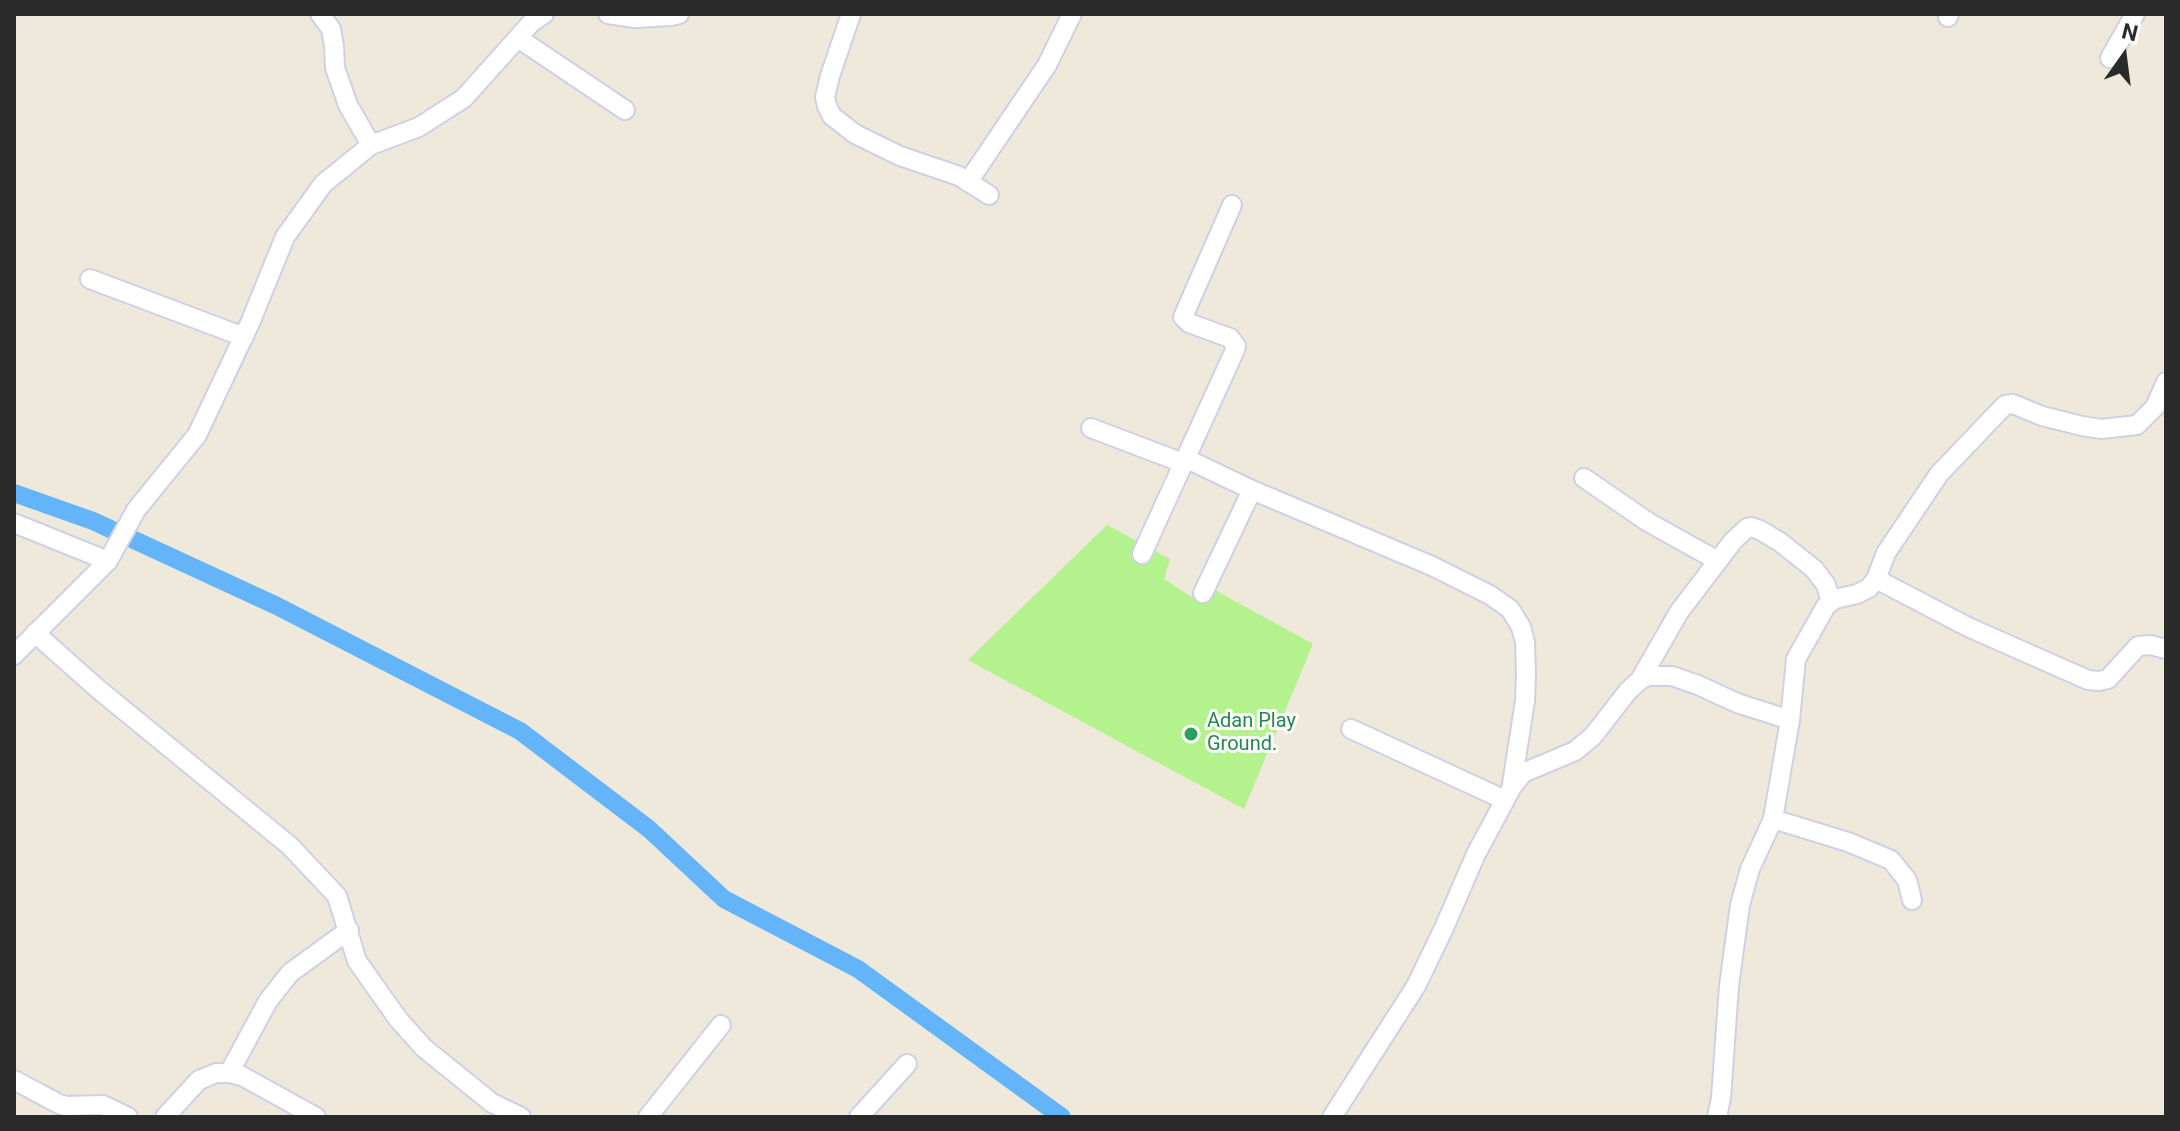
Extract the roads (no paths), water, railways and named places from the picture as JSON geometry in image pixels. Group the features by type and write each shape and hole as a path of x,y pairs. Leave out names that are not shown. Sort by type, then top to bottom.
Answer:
{"street":[{"path":"320,14 331,29 335,68 348,105 371,145"},
{"path":"14,655 108,561 136,510 197,435 244,337 285,237 323,184 371,145 419,127 464,98 532,22 544,14"},
{"path":"608,14 679,14"},
{"path":"851,14 825,97 832,116 855,134 900,156 959,176 989,195"},
{"path":"968,182 1047,65 1072,14"},
{"path":"2110,58 2135,14"},
{"path":"518,38 625,110"},
{"path":"1142,554 1236,346 1230,338 1189,323 1183,317 1232,205"},
{"path":"90,279 244,337"},
{"path":"1717,1117 1740,905 1750,869 1773,819 1790,720 1796,659 1826,606 1845,595 1869,588 1886,553 1939,474 2005,405 2013,404 2042,416 2101,429 2137,425 2155,407 2166,382"},
{"path":"1091,428 1184,460 1432,566 1490,595 1510,609 1521,627 1525,642 1526,675 1525,701 1508,793"},
{"path":"1584,478 1648,522 1718,561"},
{"path":"1203,593 1252,490"},
{"path":"14,523 108,561"},
{"path":"1332,1117 1416,986 1476,854 1508,793 1523,773 1575,751 1593,736 1640,680 1679,612 1733,541 1747,528 1760,530 1780,542 1814,569 1826,585 1831,602"},
{"path":"1876,579 1968,627 2088,680 2108,679 2138,646 2166,649"},
{"path":"35,633 98,689 290,846 337,896 357,961 398,1019 489,1110 521,1117"},
{"path":"1640,680 1648,676 1672,676 1737,703 1790,720"},
{"path":"1351,729 1508,793"},
{"path":"1773,819 1848,842 1891,860 1907,880 1912,900"},
{"path":"229,1073 268,1001 290,973 349,930"},
{"path":"648,1117 721,1025"},
{"path":"859,1117 907,1064"},
{"path":"165,1117 199,1080 216,1073 242,1076 316,1117"},
{"path":"14,1080 59,1104 103,1105 128,1117"}],"waterway":[{"path":"14,493 93,521 277,606 520,731 649,829 724,899 858,969 1062,1117"}],"place":[{"name":"Adan Play Ground.","path":"1191,734"}]}
